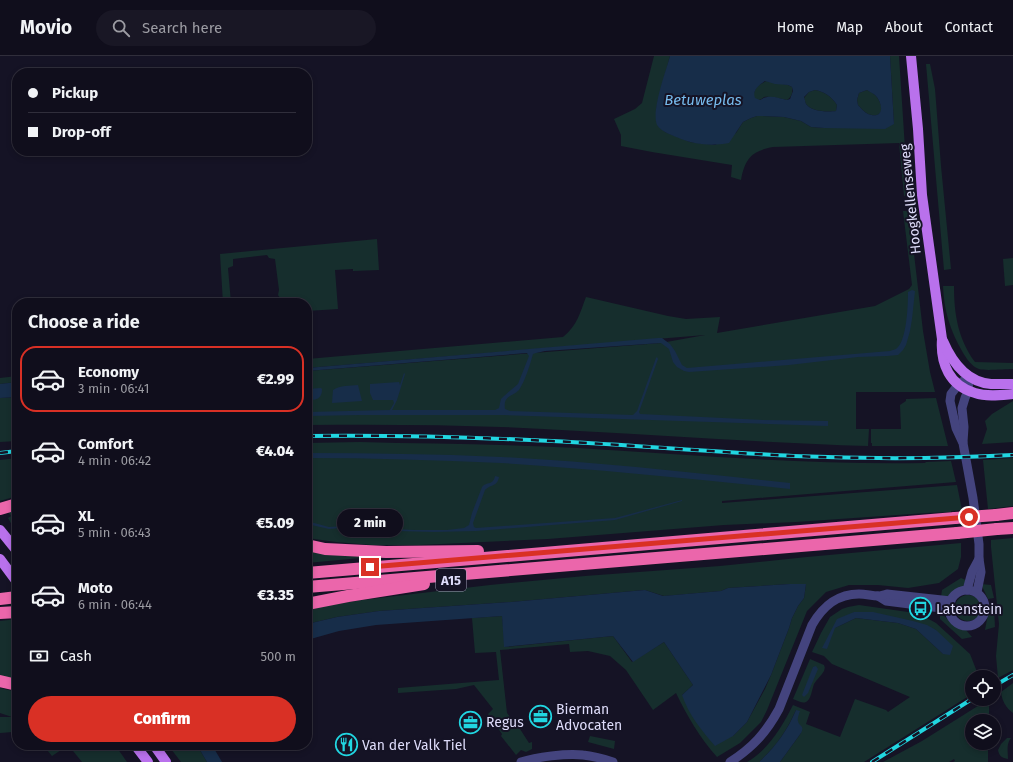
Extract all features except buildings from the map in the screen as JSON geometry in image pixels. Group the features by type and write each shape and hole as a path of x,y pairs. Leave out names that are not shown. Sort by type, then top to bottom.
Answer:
{"highway":[{"path":"0,509 12,505"},
{"name":"A15","path":"312,573 1013,513"},
{"name":"A15","path":"312,587 1013,528"},
{"name":"A15","path":"312,546 325,549 386,552 557,552"},
{"name":"A15","path":"312,603 521,569"},
{"path":"0,599 12,598"},
{"path":"0,613 12,612"},
{"path":"0,681 12,684"}],"main road":[{"name":"Hoogkellenseweg","path":"911,56 922,195 942,339 941,353 944,365 949,375 968,391"},
{"name":"Hoogkellenseweg","path":"942,339 948,353 956,365 969,377"},
{"path":"969,377 991,384 1013,384"},
{"path":"968,391 986,395 1013,394"},
{"path":"0,530 12,545"},
{"path":"0,559 12,575"},
{"path":"139,750 148,762"},
{"path":"158,750 166,762"}],"street":[{"path":"969,377 958,384 951,394 950,401 956,428 963,443 974,498 981,572 977,592"},
{"path":"963,443 964,427 962,408 968,391 969,377"},
{"path":"967,590 972,572 979,559"},
{"path":"967,590 977,592 984,600 986,609 984,616 976,624 968,626 958,623 951,616 950,605 957,593 967,590"},
{"path":"730,762 753,745 772,722 779,709 816,617 834,600 860,594 878,596 887,594 950,605"},
{"path":"521,762 537,758 579,754 614,762"}],"green space":[{"path":"654,56 670,56 656,110 658,126 665,132 690,142 715,145 736,133 743,122 757,116 784,117 801,121 811,127 824,128 894,124 890,56 899,56 908,195 904,196 899,143 773,147 759,151 750,157 747,161 741,180 731,177 732,165 621,146 621,135 614,119 635,109 642,103"},
{"path":"926,64 930,64 935,89 951,269 944,270"},
{"path":"766,81 792,87 792,93 789,99 764,97 756,100 754,98 754,92 756,88"},
{"path":"815,90 825,93 832,99 837,105 836,111 816,110 812,109 806,104 804,98 809,92"},
{"path":"867,90 875,95 880,103 881,110 878,115 868,114 858,105 857,100 859,93"},
{"path":"903,211 909,211 923,331 935,392 856,392 856,429 869,429 868,446 511,427 312,425 312,371 661,343 705,335 312,368 312,359 563,337 575,324 586,297 686,319 720,317 717,333 875,306 909,289 912,285"},
{"path":"377,239 379,270 335,270 338,309 312,311 312,298 280,298 278,295 279,290 275,259 269,258 267,255 233,259 233,266 228,268 231,298 223,298 220,254"},
{"path":"1013,258 1013,285 1005,286 1003,259"},
{"path":"943,286 954,286 958,326 969,353 975,362 1013,363 1013,369 982,370 976,368 969,362 951,328 946,312"},
{"path":"12,377 12,383 0,384 0,378"},
{"path":"12,397 12,441 0,442 0,398"},
{"path":"936,398 948,446 872,446 871,429 901,429 900,405 906,401 906,399"},
{"path":"1013,401 1013,442 982,444 987,429 985,421 992,414"},
{"path":"360,442 497,445 578,448 752,459 838,462 925,463 951,461 956,482 722,501 722,503 957,485 962,510 951,512 796,522 724,525 548,539 419,545 372,545 336,542 312,539 312,443"},
{"path":"1013,458 1013,506 988,509 983,460"},
{"path":"12,459 12,497 0,501 0,460"},
{"path":"12,511 12,525 8,518 11,516 8,512"},
{"path":"1013,538 1013,670 1001,676 1001,670 997,670 996,656 999,624 991,540"},
{"path":"961,543 961,557 958,569 939,583 908,588 878,585 849,585 826,592 807,611 761,722 740,743 717,757 694,726 676,693 653,710 626,670 610,656 588,651 570,652 569,644 500,650 507,713 529,743 532,742 532,749 526,752 521,750 516,755 501,736 502,734 488,714 493,709 474,685 456,689 398,693 398,688 499,680 496,652 475,653 472,618 502,616 505,647 613,636 632,662 664,642 693,685 682,695 733,736 747,722 765,689 792,618 804,598 806,584 728,588 721,591 664,596 645,590 511,602 379,611 337,617 312,623 312,608 362,600 490,585 720,566"},
{"path":"312,548 393,555 312,563"},
{"path":"961,578 968,581 961,588 948,596 941,597 942,590"},
{"path":"981,584 991,585 994,598 988,599"},
{"path":"968,595 977,599 981,608 977,617 968,621 959,617 955,608 959,599"},
{"path":"859,605 915,613 936,623 970,654 976,670 965,670 965,698 864,762 780,762 801,733 796,710 781,738 760,762 747,762 762,751 774,737 793,705 810,712 806,724 840,737 855,699 888,712 910,697 832,664 824,656 812,652 830,617 842,609","holes":["854,612 936,630 943,654 916,629 898,623 856,618 835,628"]},
{"path":"994,608 995,627 985,630 989,609"},
{"path":"940,612 955,626 966,630 972,637 962,639 940,619"},
{"path":"12,620 12,681 0,678 0,621"},
{"path":"810,659 824,665 825,669 814,684 808,701 801,702 793,699"},
{"path":"1013,683 1013,713 1005,704 1001,692"},
{"path":"0,688 12,691 12,717 0,713"},
{"path":"978,706 989,706 989,714 965,714"},
{"path":"965,714 965,750 988,750 988,762 953,762 955,761 954,759 949,762 883,762 922,741"},
{"path":"0,717 12,717 12,732 0,733"},
{"path":"590,736 615,741 614,749 588,742"},
{"path":"1007,738 1011,738 1008,745 1008,759 999,754 998,750 1001,750 1001,744"},
{"path":"47,750 61,750 52,756"},
{"path":"72,750 119,750 127,762 82,762"},
{"path":"172,750 200,750 207,762 181,762"}],"water":[{"name":"Betuweplas","path":"670,56 890,56 894,124 885,129 824,128 811,127 801,121 784,117 757,116 743,122 729,143 693,143 665,132 657,125 657,101","holes":["765,81 792,87 793,91 790,99 787,100 767,97 760,100 755,98 755,90","815,90 828,95 837,105 836,111 820,111 809,107 806,104 804,97 809,92","867,90 875,95 880,103 880,113 873,115 868,114 863,110 858,105 857,100 859,93"]},
{"path":"912,290 915,291 912,319 906,345 898,355 858,357 789,365 689,372 677,367 673,362 669,349 661,343 545,351 533,354 527,373 519,390 505,401 505,409 510,411 633,415 637,411 657,357 658,359 639,412 640,414 764,420 828,421 828,426 503,415 312,416 312,412 390,410 394,403 393,400 373,400 370,393 370,384 399,382 400,385 404,373 405,374 397,400 392,410 495,410 499,408 501,399 518,384 529,356 527,353 312,371 312,368 658,338 662,338 670,344 682,365 687,368 890,351 896,349 903,339 908,305 908,292"},
{"path":"12,383 12,397 0,398 0,384"},
{"path":"358,385 362,401 332,403 333,390 342,386"},
{"path":"312,389 322,389 322,393 318,399 312,399"},
{"path":"312,453 452,455 574,462 790,483 790,489 537,465 356,458 312,458"},
{"path":"495,476 499,477 495,484 485,490 473,523 474,527 476,528 615,518 682,501 615,520 476,531 396,531 353,527 329,529 312,525 312,522 329,527 357,525 415,530 447,530 464,528 469,525 482,487 494,479"},
{"path":"806,584 804,598 792,618 771,675 747,722 733,736 715,746 700,728 688,709 682,695 693,685 664,642 633,662 613,636 504,647 502,616 376,625 339,631 312,639 312,623 337,617 379,611 511,602 645,590 663,596 721,591 728,588"},
{"path":"854,612 873,612 927,625 936,630 953,646 950,655 943,654 916,629 898,623 856,618 835,628 827,649 822,648 837,619"},
{"path":"816,666 818,669 808,693 804,697 802,695 813,667"},
{"path":"796,710 800,711 798,720 802,727 801,733 780,762 760,762 781,738"},
{"path":"200,750 215,750 222,762 207,762"}],"railway":[{"path":"312,436 460,437 612,444 820,457 931,458 1013,455"},
{"path":"0,453 12,452"},
{"path":"1001,682 1013,675"},
{"path":"872,762 965,703"}],"place":[{"name":"Latenstein","path":"921,609"},
{"name":"Bierman Advocaten","path":"541,717"},
{"name":"Regus","path":"470,722"},
{"name":"Van der Valk Tiel","path":"347,745"}],"route":[{"path":"370,567 969,517"}]}
